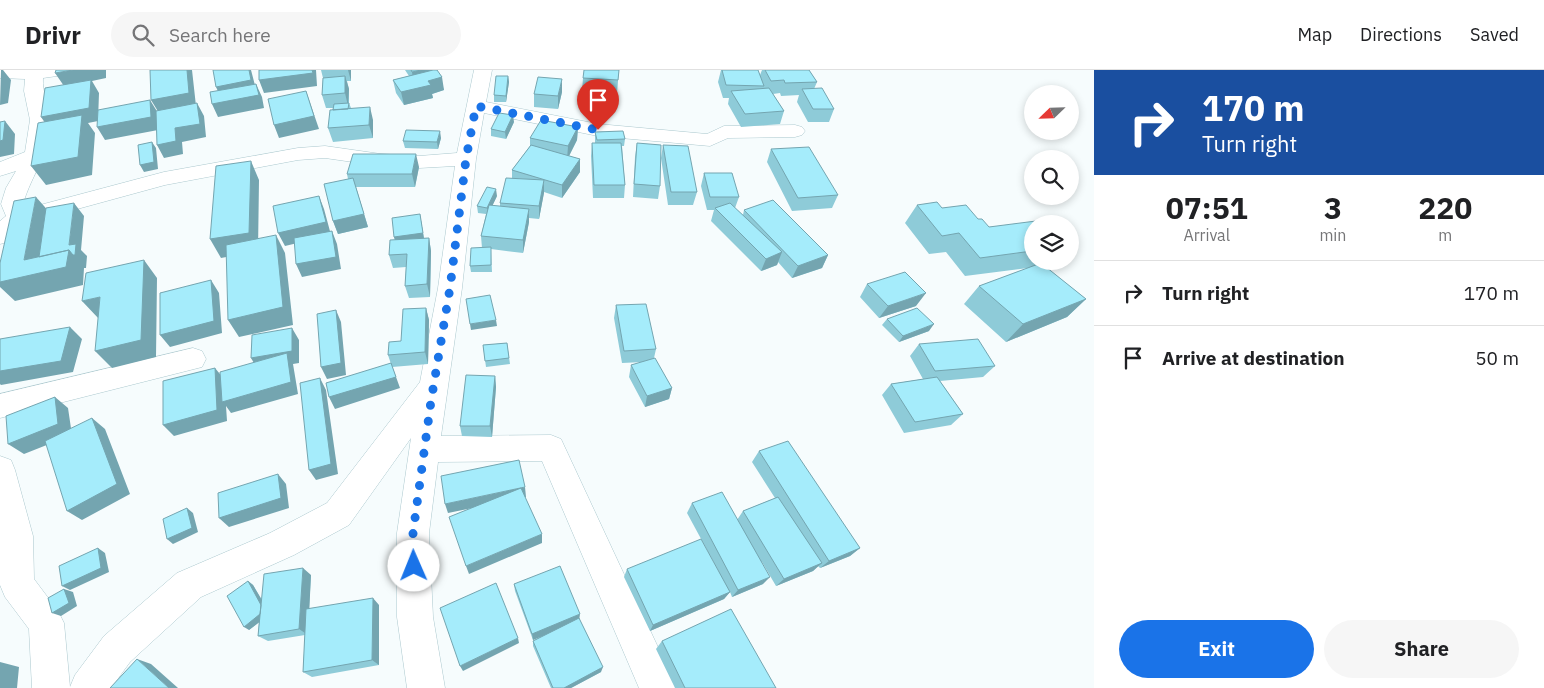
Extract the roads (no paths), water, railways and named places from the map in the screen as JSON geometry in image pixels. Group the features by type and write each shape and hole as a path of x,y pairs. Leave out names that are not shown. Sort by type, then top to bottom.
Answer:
{"street":[{"path":"0,73 34,74 65,70"},
{"path":"426,688 415,617 413,533 433,386 450,288 466,159 483,70"},
{"path":"18,218 12,204 17,188 34,155 40,120 33,91 34,74"},
{"path":"476,106 598,130 710,140 724,132 795,131"},
{"path":"0,236 18,218 164,179 298,154 324,152 381,160 419,162 466,159"},
{"path":"0,170 34,155"},
{"path":"0,406 193,359"},
{"path":"88,688 117,649 189,585 282,544 338,514 433,386"},
{"path":"425,449 550,448 658,688"},
{"path":"0,470 17,536 17,585 46,623 51,688"}]}
